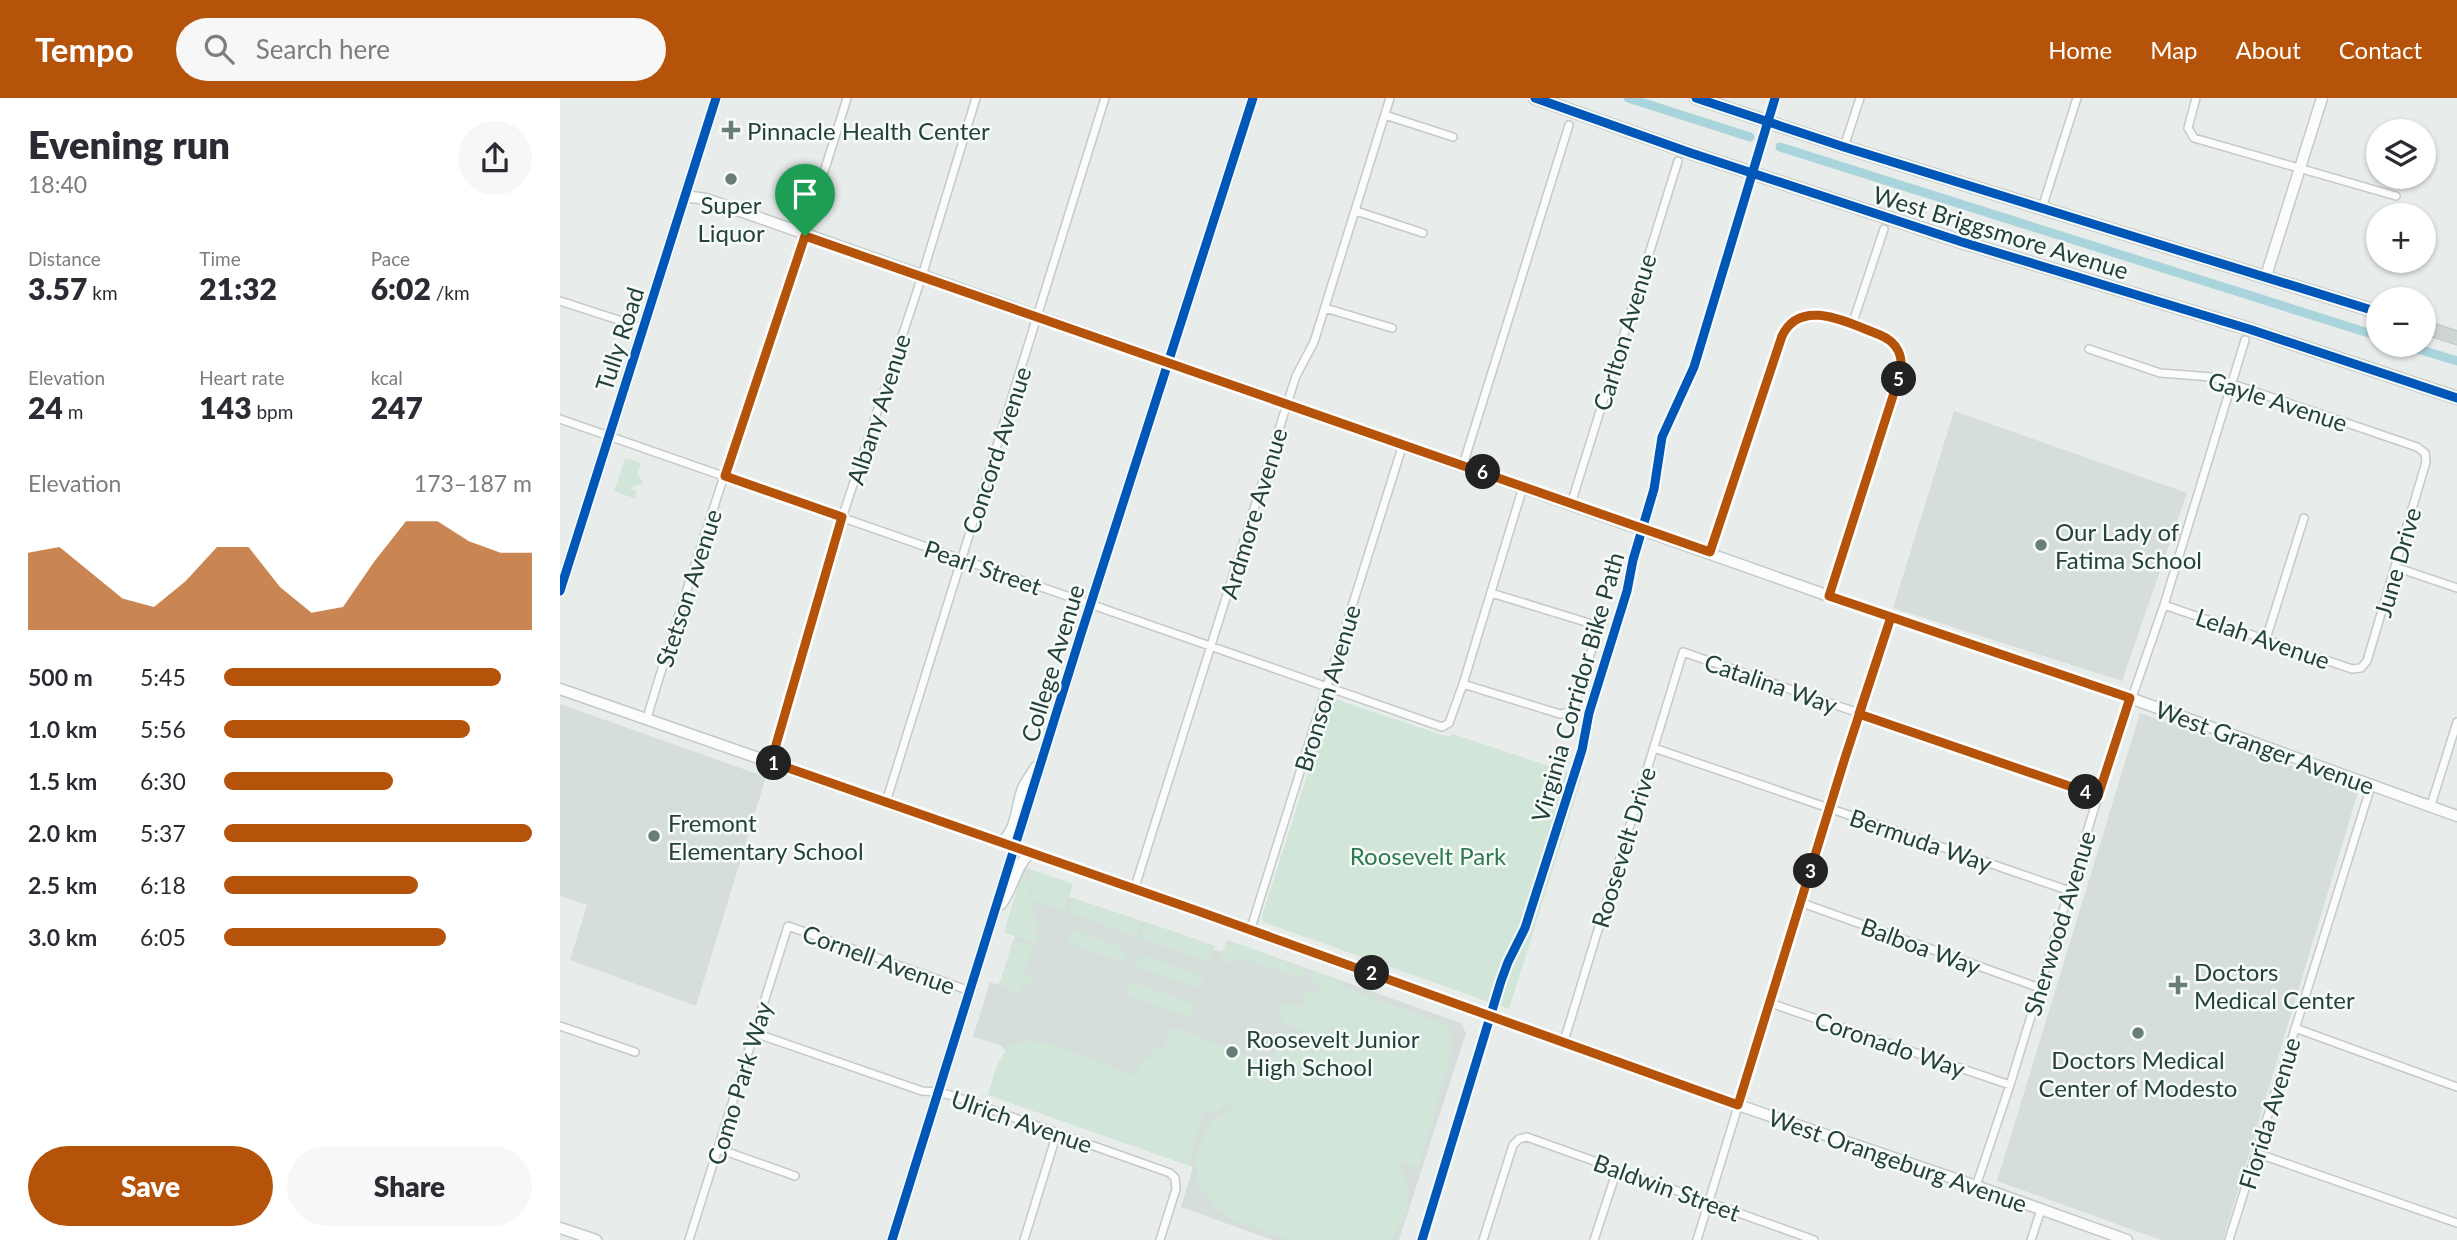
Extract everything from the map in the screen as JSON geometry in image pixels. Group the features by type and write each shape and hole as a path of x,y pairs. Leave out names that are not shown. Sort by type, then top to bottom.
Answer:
{"main road":[{"name":"West Briggsmore Avenue","path":"1535,98 1691,153 1952,239 2249,329 2457,398"},
{"name":"West Briggsmore Avenue","path":"1696,98 1844,147 2366,308"},
{"path":"2436,331 2457,338"}],"street":[{"name":"Tully Road","path":"560,591 716,98"},
{"name":"Stetson Avenue","path":"647,718 681,604 805,236 846,98"},
{"name":"Albany Avenue","path":"771,762 842,517 922,275 976,98"},
{"name":"Concord Avenue","path":"886,802 1105,98"},
{"name":"College Avenue","path":"892,1240 1253,98"},
{"name":"Ardmore Avenue","path":"1134,890 1296,376 1314,342 1390,98"},
{"path":"1844,147 1860,98"},
{"path":"2042,208 2077,98"},
{"path":"2196,98 2188,128 2194,138 2396,196"},
{"path":"2266,276 2322,98"},
{"path":"1385,115 1453,137"},
{"path":"1463,465 1569,125"},
{"name":"Carlton Avenue","path":"1571,503 1678,160"},
{"name":"West Granger Avenue","path":"685,197 706,199 1829,596 2130,698 2457,816"},
{"path":"1356,211 1423,233"},
{"path":"1852,325 1884,229"},
{"path":"560,301 643,328"},
{"path":"1325,308 1392,328"},
{"path":"1710,552 1786,329 1796,319 1809,314 1822,315 1852,325 1889,340 1898,350 1902,366 1829,596"},
{"name":"Sherwood Avenue","path":"1976,1186 2010,1085 2098,796 2164,605 2245,340"},
{"name":"Gayle Avenue","path":"2088,349 2155,372 2212,377 2417,447 2425,453"},
{"name":"Pearl Street","path":"560,419 1440,727 1446,727 1450,721 1463,684"},
{"name":"Bronson Avenue","path":"1250,931 1403,444"},
{"name":"June Drive","path":"2361,668 2367,662 2395,568 2426,462 2425,453"},
{"path":"1491,593 1589,623 1593,627 1596,636 1574,707 1570,712 1560,714 1463,684 1491,593 1524,487"},
{"path":"2266,639 2304,517"},
{"path":"2395,568 2457,588"},
{"name":"Lelah Avenue","path":"2164,605 2352,669 2361,668"},
{"path":"1697,1240 1829,809 1891,617"},
{"name":"Catalina Way","path":"1683,652 2098,796"},
{"name":"Roosevelt Drive","path":"1564,1041 1683,652"},
{"name":"West Orangeburg Avenue","path":"560,688 2127,1240"},
{"path":"2431,805 2457,722"},
{"name":"Bermuda Way","path":"1654,748 2070,891"},
{"path":"1001,842 1011,829 1023,787 1044,755"},
{"name":"Florida Avenue","path":"2229,1240 2371,786"},
{"path":"995,911 1011,892 1024,858 1030,853"},
{"name":"Balboa Way","path":"1802,903 2040,988"},
{"name":"Cornell Avenue","path":"788,926 970,991"},
{"name":"Como Park Way","path":"689,1240 788,926"},
{"name":"Coronado Way","path":"1770,1003 2010,1085"},
{"path":"560,1026 635,1052"},
{"path":"2295,1028 2457,1087"},
{"name":"Ulrich Avenue","path":"755,1033 922,1091 938,1092 1170,1173 1175,1178 1176,1189 1160,1240"},
{"path":"1024,1240 1057,1133"},
{"name":"Baldwin Street","path":"1483,1240 1512,1148 1519,1139 1531,1138 1808,1239"},
{"path":"719,1149 795,1176"},
{"path":"2256,1153 2457,1223"},
{"path":"1594,1240 1617,1170"},
{"path":"2031,1240 2041,1210"},
{"path":"560,1228 596,1240"}],"shaded area":[{"name":"Our Lady of Fatima School","path":"1954,411 2187,493 2122,681 1893,608"},
{"name":"Fremont Elementary School","path":"560,704 766,777 696,1006 570,960 587,905 560,896"},
{"name":"Doctors Medical Center","path":"2140,713 2359,789 2223,1240 2161,1240 1997,1181"},
{"name":"Roosevelt Junior High School","path":"1026,868 1073,884 1069,897 1215,946 1214,950 1223,952 1227,940 1461,1023 1466,1033 1399,1240 1273,1240 1181,1207 1193,1167 988,1095 1006,1051 1000,1045 973,1037 990,982 999,985 1015,936 1004,932 1023,870"}],"green space":[{"path":"625,458 641,463 637,475 643,481 642,484 633,486 632,489 637,491 636,499 614,491"},
{"name":"Roosevelt Park","path":"1332,698 1448,737 1453,734 1582,777 1509,1009 1263,922 1262,916"},
{"path":"1029,869 1073,884 1064,911 1033,901"},
{"path":"1022,874 1026,875 1037,930 1021,923 1020,926 1037,931 1037,943 1004,932"},
{"path":"1073,898 1142,921 1137,937 1068,912"},
{"path":"1146,922 1215,946 1210,961 1141,938"},
{"path":"1072,930 1122,948 1126,963 1067,942"},
{"path":"1013,940 1033,947 1025,971 1006,964"},
{"path":"1227,940 1304,968 1302,975 1297,977 1240,957 1232,963 1220,959"},
{"path":"1144,955 1203,977 1199,989 1131,965"},
{"path":"1005,966 1031,975 1032,983 1021,985 1018,994 999,985"},
{"name":"Roosevelt Junior High School","path":"1312,970 1337,979 1340,986 1447,1025 1452,1037 1447,1070 1418,1168 1398,1161 1406,1182 1407,1202 1402,1222 1389,1240 1289,1240 1236,1221 1217,1210 1199,1185 1196,1164 1198,1149 1206,1130 1214,1120 1237,1104 1228,1101 1216,1113 1205,1109 1188,1165 988,1095 1004,1052 1015,1043 1026,1041 1055,1046 1135,1076 1139,1065 1142,1065 1142,1058 1150,1060 1155,1048 1163,1051 1171,1027 1270,1063 1281,1033 1287,1035 1288,1031 1302,1035 1303,1031 1283,1023 1280,1015 1282,1005 1286,1006 1287,1003 1301,1007 1307,992 1317,994 1321,985 1310,980"},
{"path":"1135,983 1194,1004 1189,1017 1129,996 1126,988"}],"waterway":[{"path":"1628,98 1750,137"},
{"path":"1780,147 2366,332"},
{"path":"2436,355 2457,361"}],"cycle path":[{"path":"560,591 716,98"},
{"path":"892,1240 1081,634 1253,98"},
{"path":"1535,98 1691,153 1962,242 2249,329 2457,398"},
{"path":"1696,98 1844,147 2366,308"},
{"name":"Virginia Corridor Bike Path","path":"1422,1240 1501,981 1525,928 1582,750 1589,713 1627,591 1633,560 1654,489 1662,437 1694,367 1775,98"}],"place":[{"name":"Pinnacle Health Center","path":"731,130"},
{"name":"Super Liquor","path":"731,179"},
{"name":"Our Lady of Fatima School","path":"2041,545"},
{"name":"Fremont Elementary School","path":"654,836"},
{"name":"Doctors Medical Center","path":"2178,985"},
{"name":"Doctors Medical Center of Modesto","path":"2138,1033"},
{"name":"Roosevelt Junior High School","path":"1232,1052"}],"route":[{"path":"805,236 725,476 842,517 771,762 1195,910 1738,1105 1844,761 1859,714 1891,617 2130,698 2098,796 1859,714 1875,666 1891,617 1829,596 1902,366 1901,357 1894,344 1880,335 1822,315 1809,314 1789,323 1782,336 1710,552 805,236"}]}
